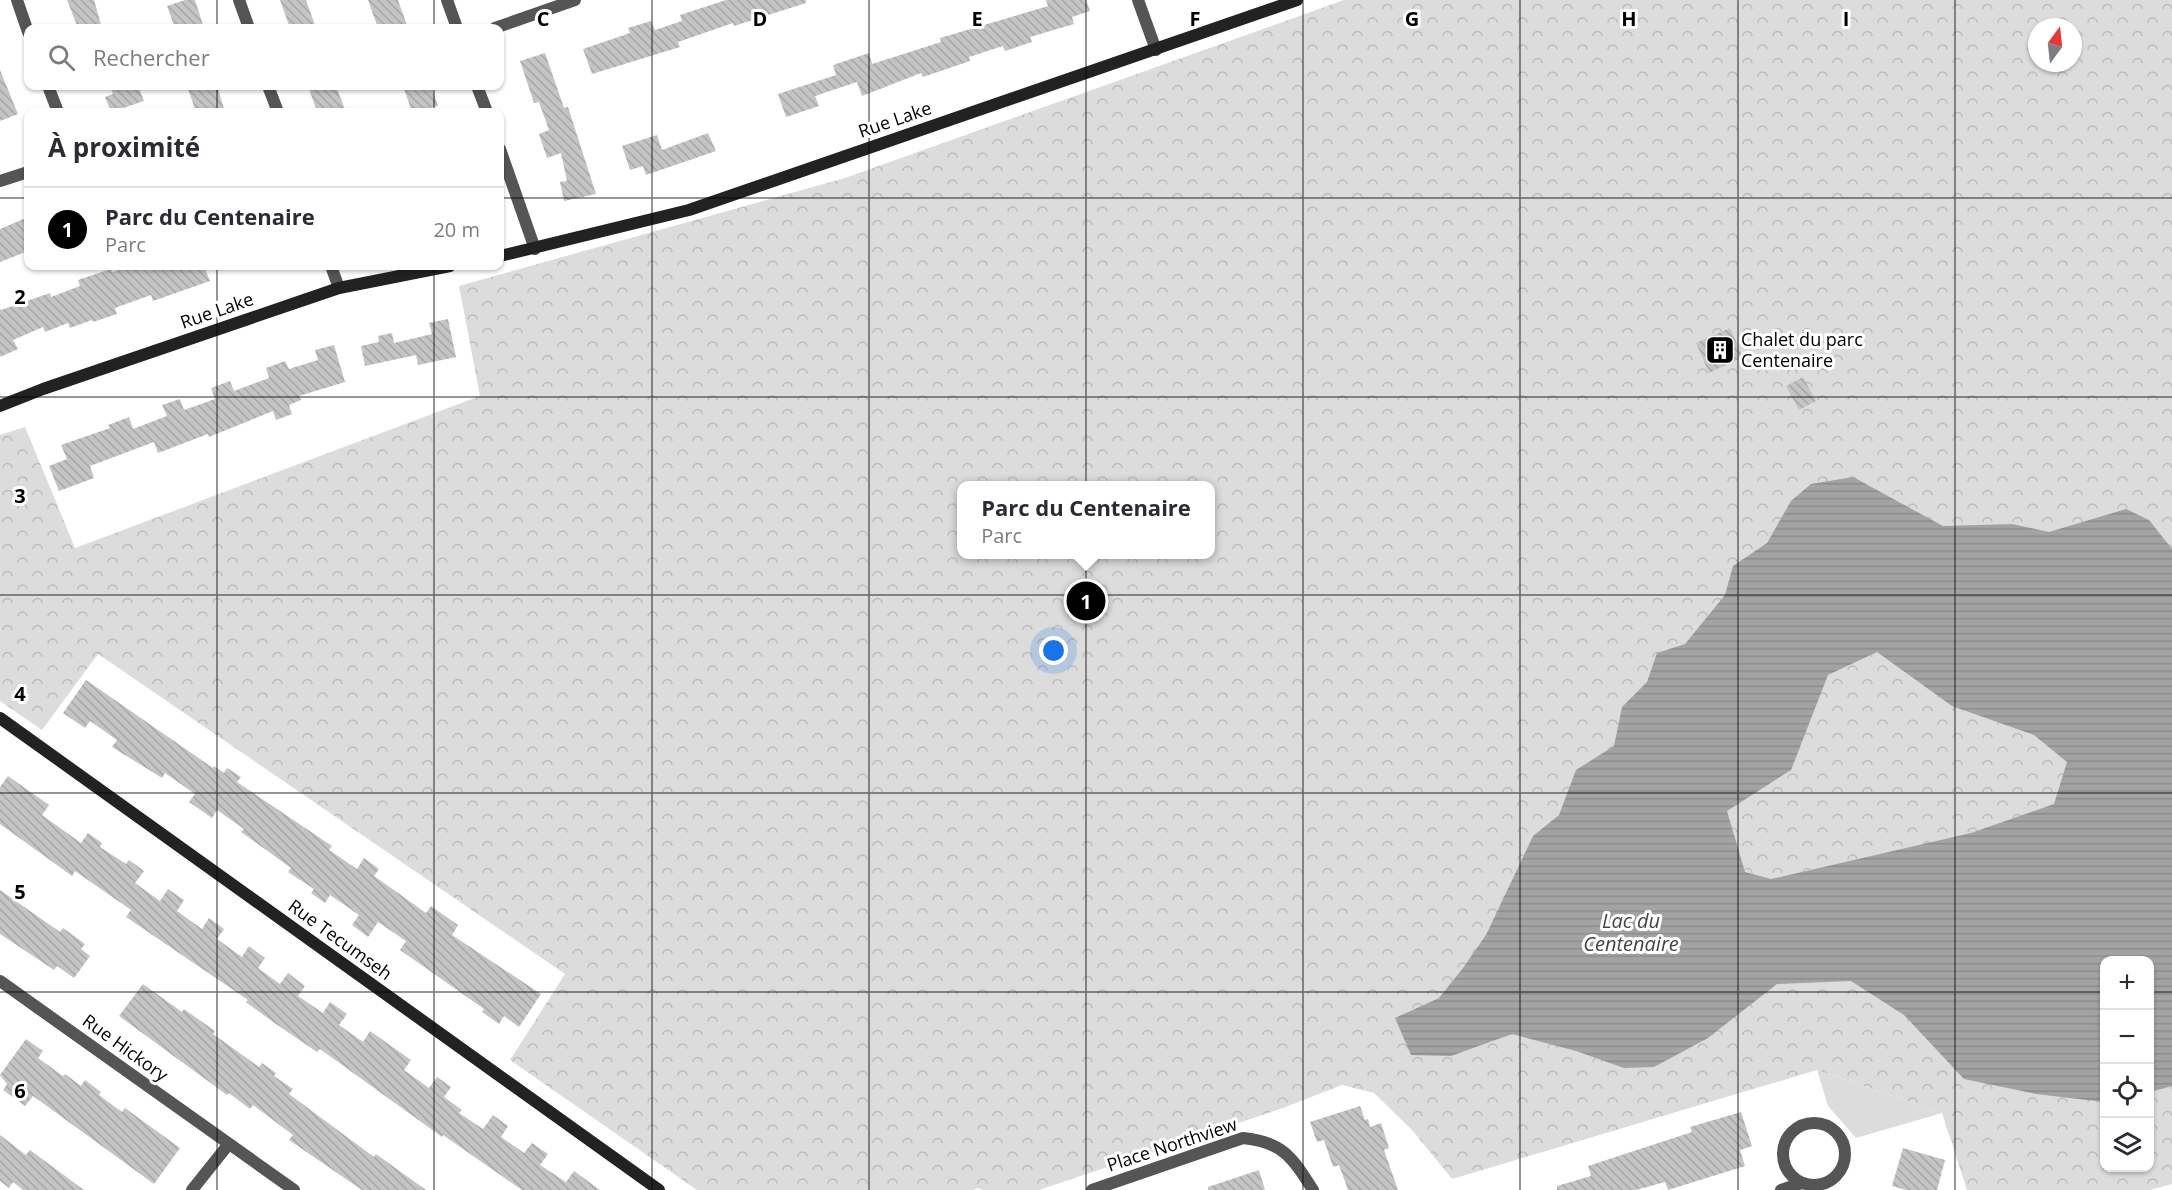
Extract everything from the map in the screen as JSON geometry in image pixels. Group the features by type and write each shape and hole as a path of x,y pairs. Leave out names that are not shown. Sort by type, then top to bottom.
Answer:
{"street":[{"path":"17,0 25,24"},
{"path":"238,0 247,24"},
{"path":"447,0 456,24"},
{"path":"504,25 574,0"},
{"path":"1138,0 1156,50"},
{"name":"Rue Lake","path":"504,255 689,210 1297,0"},
{"path":"50,90 56,108"},
{"path":"270,90 276,108"},
{"path":"478,90 485,108"},
{"path":"504,160 535,249"},
{"path":"0,181 24,173"},
{"path":"333,270 339,288"},
{"name":"Rue Lake","path":"0,406 43,389 339,288 430,270"},
{"name":"Rue Tecumseh","path":"0,718 659,1190"},
{"name":"Rue Hickory","path":"0,981 294,1190"},
{"path":"1781,1190 1802,1183 1822,1184 1838,1174 1843,1166 1845,1147 1841,1138 1825,1125 1804,1124 1787,1138 1783,1148 1786,1169 1802,1183"},
{"name":"Place Northview","path":"1092,1190 1243,1138 1266,1140 1279,1147 1294,1159 1312,1190"},
{"path":"192,1190 228,1145"}],"green space":[{"path":"1344,0 2172,0 2172,1184 2150,1190 1967,1190 1942,1113 1817,1070 1452,1179 1413,1131 1374,1093 1342,1085 1283,1108 1039,1190 983,1190 978,1188 973,1190 697,1190 510,1060 565,974 98,654 42,730 0,701 0,435 25,427 75,548 480,396 459,286 845,178"},
{"path":"1817,1070 1942,1113 1856,1138 1828,1106"}],"water":[{"name":"Lac du Centenaire","path":"1853,477 1943,526 2012,524 2049,532 2126,509 2149,520 2172,549 2172,1086 2154,1091 2154,956 2100,956 2100,1102 2036,1094 1964,1079 1904,1015 1851,981 1777,984 1708,1038 1654,1067 1624,1068 1576,1051 1512,1034 1451,1056 1411,1055 1395,1018 1439,998 1463,968 1486,935 1533,836 1559,815 1576,770 1614,746 1622,707 1647,682 1657,653 1685,644 1725,595 1733,566 1767,543 1791,501 1811,484","holes":["1877,652 1952,706 2034,735 2067,762 2054,804 1971,833 1771,879 1745,872 1727,811 1791,770 1828,675"]}],"building":[{"path":"67,0 94,0 101,24 76,24"},
{"path":"185,0 195,0 203,24 174,24 167,6"},
{"path":"280,0 306,0 315,24 289,24"},
{"path":"368,0 398,0 407,24 377,24"},
{"path":"726,0 806,0 806,3 734,26 733,23 678,42 680,47 592,74 583,49 630,33 628,28 651,21 655,30 682,21 680,15"},
{"path":"1046,0 1086,0 1090,11 1072,17 1074,24 1030,37 1032,42 1005,51 1003,46 969,57 970,61 923,77 921,73 862,96 857,82 815,96 819,106 786,117 778,94 836,75 833,65 869,53 872,64 941,42 940,38 1048,6"},
{"path":"545,53 564,108 568,107 596,194 564,201 560,182 567,181 561,153 547,158 539,134 549,130 539,102 534,103 520,61"},
{"path":"0,70 18,114 0,121"},
{"path":"112,90 140,90 144,101 123,108 109,108 105,97 113,94"},
{"path":"188,90 218,90 224,108 195,108"},
{"path":"309,90 338,90 344,108 316,108"},
{"path":"404,90 432,90 438,106 411,108"},
{"path":"708,133 716,151 646,175 643,166 630,170 622,146 657,135 662,150"},
{"path":"24,219 24,253 0,262 0,229"},
{"path":"108,270 112,272 119,270 206,270 210,281 153,301 151,295 115,308 117,314 93,322 92,320 70,328 68,323 45,332 43,327 13,340 18,349 0,357 0,308 1,310 50,293 51,297 80,286 78,280"},
{"path":"448,319 456,357 418,365 416,355 365,366 361,346 379,342 378,336 392,333 394,343 432,334 429,323"},
{"name":"Chalet du parc Centenaire","path":"1730,328 1743,357 1709,373 1696,343"},
{"path":"334,345 345,382 299,396 301,400 289,405 292,414 276,420 273,411 209,437 208,434 158,453 154,442 90,466 94,478 59,491 49,466 67,459 61,445 110,428 108,425 129,417 133,429 167,416 162,405 180,399 184,410 215,399 211,388 230,381 234,391 269,378 266,368 285,361 289,369 318,360 315,350"},
{"path":"1803,377 1816,401 1799,410 1786,386"},
{"path":"86,680 213,768 214,766 224,773 227,768 241,777 237,782 332,846 329,850 357,869 364,858 379,869 374,876 426,913 431,906 458,925 452,935 541,994 519,1027 504,1016 499,1024 482,1012 484,1009 400,950 406,941 378,922 368,937 352,925 359,915 330,895 325,903 311,893 314,889 288,872 291,868 241,832 244,829 217,810 212,818 189,802 195,794 165,773 162,778 112,747 117,740 90,721 85,728 63,713"},
{"path":"8,776 49,805 42,815 81,843 88,833 102,843 100,847 126,864 129,860 144,871 135,883 160,901 168,889 184,900 177,911 202,929 209,918 224,929 217,939 242,957 249,946 265,958 258,968 280,984 288,973 305,986 298,996 323,1013 330,1002 347,1014 339,1025 363,1042 370,1031 411,1060 404,1070 429,1088 437,1077 451,1087 444,1097 462,1110 459,1113 483,1129 493,1115 508,1126 501,1137 524,1153 532,1143 548,1154 540,1165 566,1182 574,1171 600,1190 522,1190 443,1135 442,1137 320,1049 317,1052 273,1022 246,1002 248,1000 126,917 131,910 75,871 72,876 0,824 0,787"},
{"path":"0,890 60,932 63,928 85,944 81,949 90,956 74,978 57,966 54,970 0,934"},
{"path":"143,984 182,1012 184,1009 215,1031 213,1034 259,1067 262,1063 276,1073 274,1076 293,1089 289,1094 374,1157 376,1154 426,1190 362,1190 289,1140 293,1135 253,1105 250,1109 229,1093 227,1095 119,1016"},
{"path":"26,1039 43,1051 38,1058 63,1076 65,1074 81,1086 85,1080 101,1092 99,1095 122,1112 125,1108 180,1148 154,1184 33,1096 25,1106 3,1090 7,1084 0,1075"},
{"path":"1360,1106 1370,1127 1381,1123 1389,1148 1384,1150 1398,1190 1348,1190 1339,1165 1333,1167 1324,1140 1317,1142 1310,1122"},
{"path":"1741,1112 1752,1146 1740,1150 1745,1166 1668,1190 1665,1182 1636,1190 1557,1190 1557,1186 1591,1176 1588,1166 1692,1132 1690,1127"},
{"path":"0,1135 26,1155 30,1150 84,1190 23,1190 13,1182 9,1188 0,1181"},
{"path":"1903,1148 1945,1160 1937,1190 1906,1190 1892,1186"},
{"path":"1259,1170 1265,1190 1208,1190 1208,1187"}],"place":[{"name":"Chalet du parc Centenaire","path":"1720,350"},
{"name":"Parc du Centenaire","path":"1086,601"}]}
